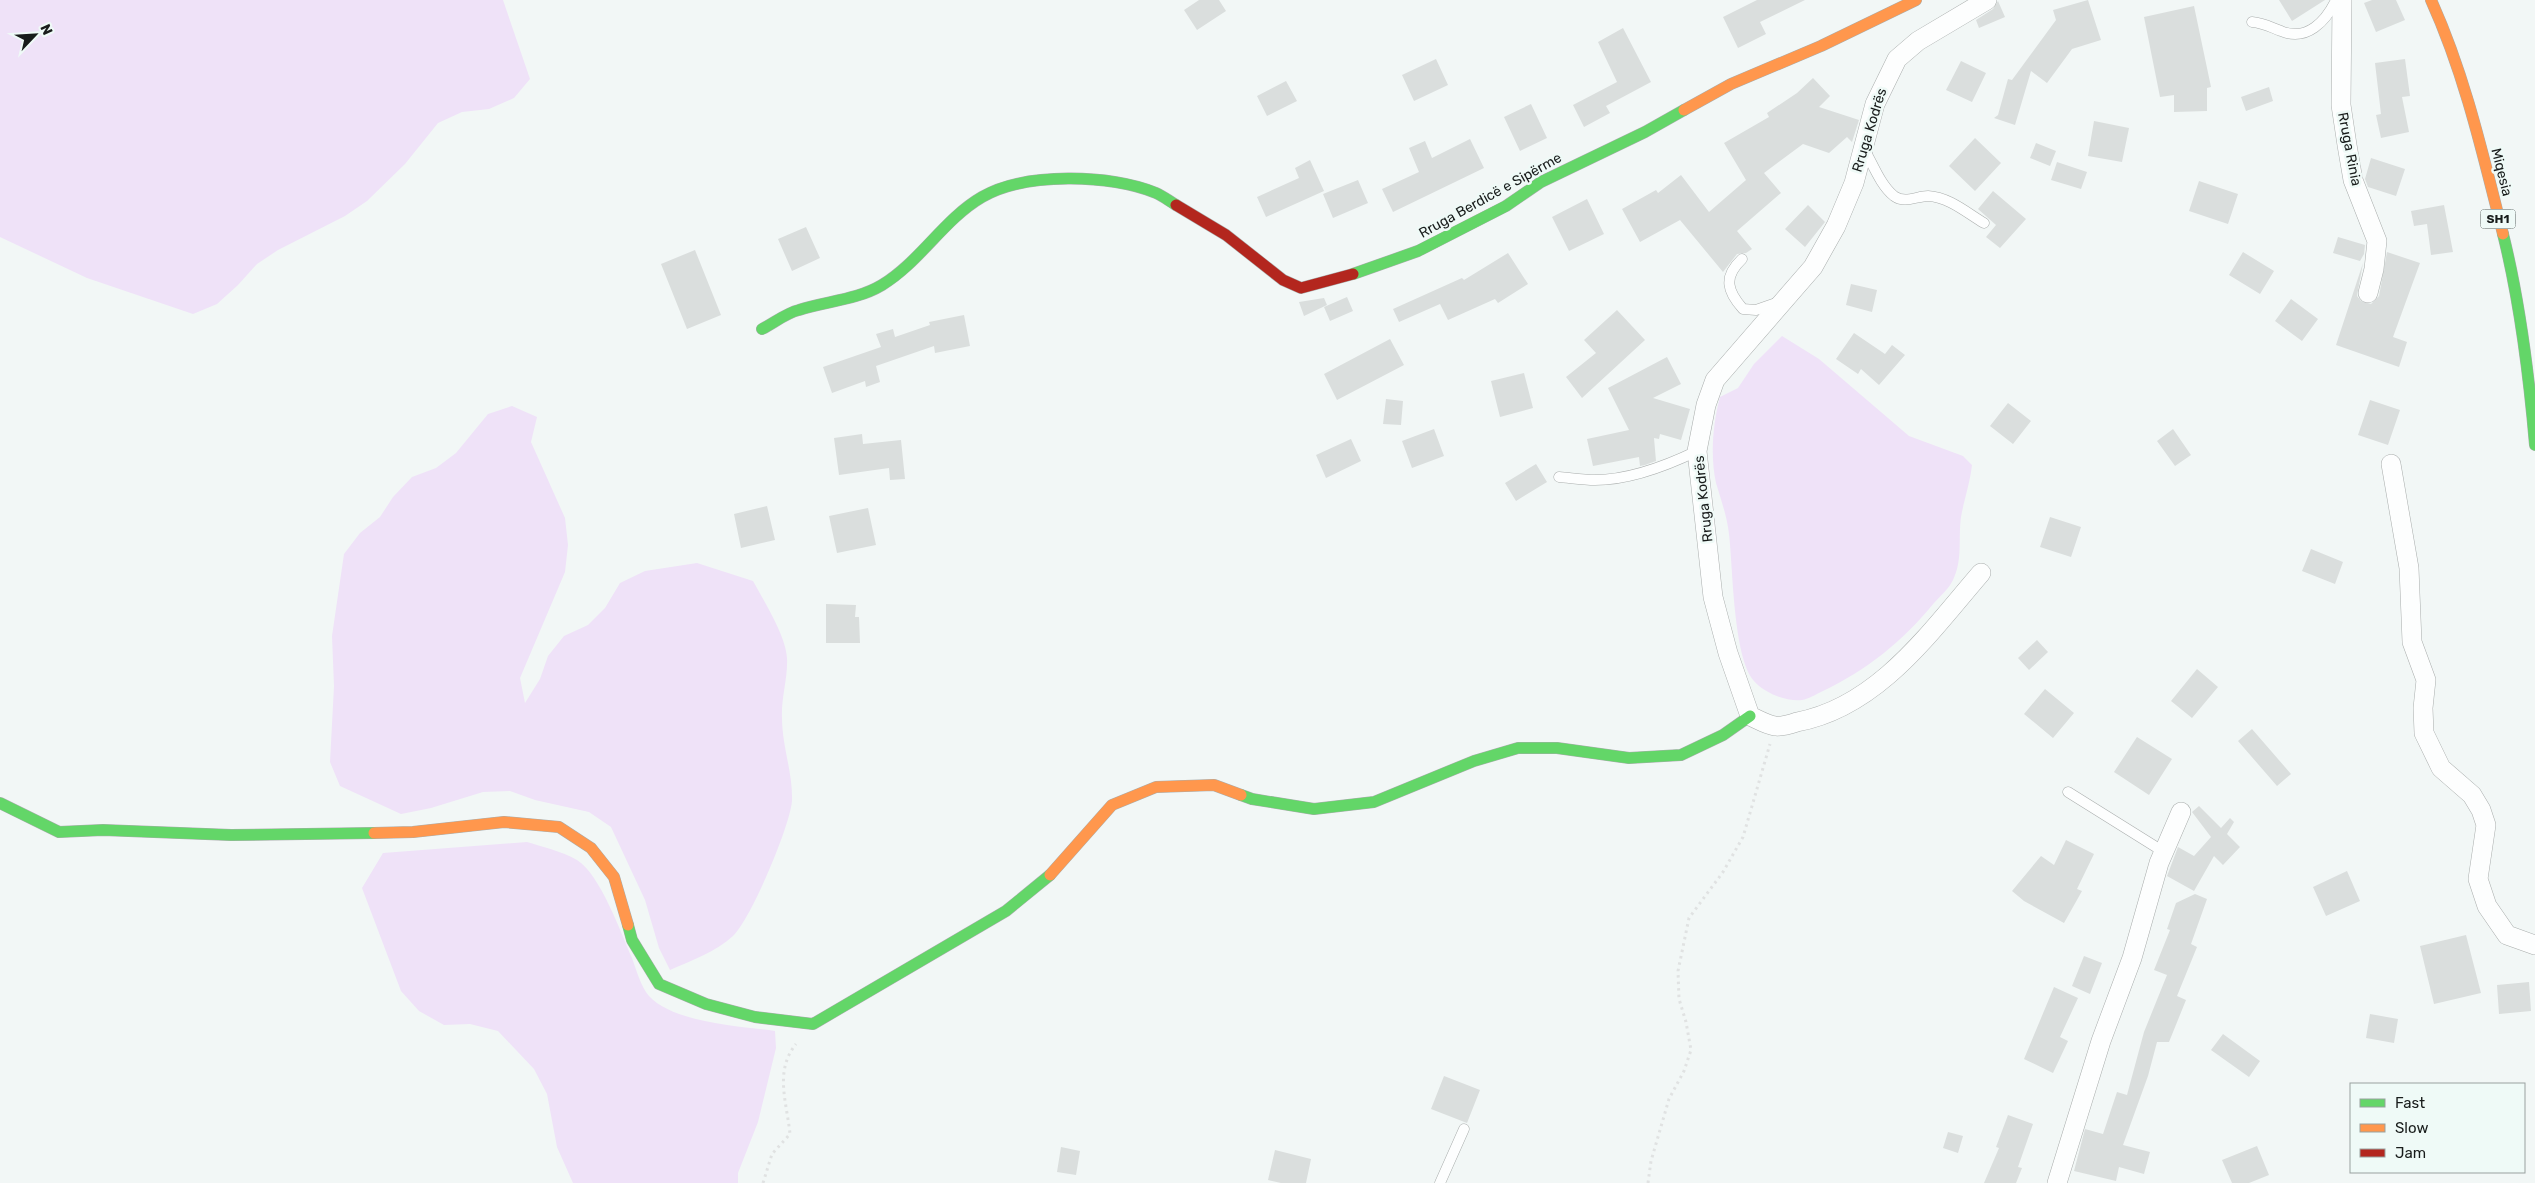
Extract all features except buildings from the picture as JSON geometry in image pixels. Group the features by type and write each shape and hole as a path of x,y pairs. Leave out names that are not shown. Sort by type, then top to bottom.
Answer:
{"street":[{"name":"Rruga Berdicë e Sipërme","path":"762,329 797,310 857,296 882,286 912,262 940,232 982,197 1014,185 1040,180 1107,180 1156,193 1226,236 1283,280 1301,288 1326,282 1418,251 1506,206 1541,182 1645,132 1730,84 1821,46 1916,0"},
{"name":"Rruga Kodrës","path":"1750,716 1728,653 1713,597 1697,451 1706,405 1715,380 1813,267 1836,226 1854,182 1875,104 1897,59 1918,41 1987,0"},
{"name":"Rruga Rinia","path":"2342,0 2341,88 2347,145 2353,180 2377,241 2374,269 2368,293"},
{"name":"Miqesia","path":"2431,0 2446,33 2474,120 2510,263 2532,409 2535,445"},
{"path":"2391,464 2408,568 2412,642 2426,680 2422,708 2424,733 2441,768 2472,795 2481,810 2486,825 2478,879 2487,906 2507,935 2535,945"},
{"path":"0,803 59,832 103,830 232,835 414,832 504,822 559,827 591,848 614,877 632,940 659,984 706,1004 755,1017 813,1024 1006,911 1049,876 1084,834 1112,805 1156,787 1214,785 1252,799 1314,809 1374,802 1474,760 1518,748 1557,748 1629,758 1681,756 1723,736 1750,716 1775,726 1813,719 1860,699 1891,673 1933,630 1981,574"},
{"path":"2056,1183 2101,1041 2132,958 2164,852 2182,812"}],"lane":[{"path":"2252,22 2267,23 2283,32 2301,34 2323,21 2336,0"},
{"path":"1863,146 1885,186 1896,197 1910,200 1927,196 1945,200 1984,223"},
{"path":"1742,259 1731,269 1728,282 1733,298 1743,309 1756,310 1783,300"},
{"path":"1559,477 1596,480 1637,474 1671,464 1697,451"},
{"path":"2068,792 2164,852"},
{"path":"1440,1183 1464,1129"}],"path":[{"path":"1648,1183 1651,1161 1669,1099 1684,1071 1691,1050 1686,1022 1679,999 1678,970 1689,918 1723,872 1743,837 1775,726"},
{"path":"763,1183 772,1154 790,1134 782,1080 789,1053 813,1024"}],"shaded area":[{"path":"0,0 503,0 530,79 514,98 489,109 462,112 438,123 405,164 367,201 345,216 278,250 257,264 217,304 193,314 87,278 0,237"},
{"path":"1782,336 1819,359 1909,436 1963,456 1972,465 1961,517 1958,564 1949,587 1910,630 1869,664 1839,683 1810,698 1802,700 1790,700 1770,693 1754,681 1747,669 1742,653 1735,611 1728,527 1716,483 1713,462 1714,429 1720,397 1738,388 1754,364"},
{"path":"512,406 537,417 531,442 565,518 568,545 565,572 520,678 525,703 540,679 548,656 564,636 588,625 605,608 620,583 645,571 697,563 753,581 774,619 786,649 787,666 782,703 782,728 791,780 792,801 790,813 777,850 750,911 733,936 711,951 670,970 659,948 645,900 611,827 589,812 535,800 510,791 483,792 431,808 401,814 340,786 330,762 334,686 332,636 344,554 360,533 380,517 393,497 412,477 436,468 456,453 488,414"},
{"path":"527,842 565,854 586,867 609,905 644,988 649,996 660,1005 674,1012 708,1022 775,1031 776,1048 758,1122 738,1173 738,1183 573,1183 557,1147 547,1094 534,1069 498,1031 470,1024 444,1025 419,1011 401,991 362,888 383,853"}],"traffic: fast":[{"path":"1353,274 1418,251 1506,206 1541,182 1645,132 1684,110"},
{"path":"762,329 794,311 852,297 882,285 908,265 968,206 1000,189 1021,183 1044,180 1068,178 1093,179 1137,187 1159,194 1176,205"},
{"path":"2503,234 2523,339 2535,445"},
{"path":"1241,795 1252,799 1314,809 1374,802 1474,761 1518,748 1557,748 1629,758 1681,755 1723,735 1750,716"},
{"path":"0,803 59,832 103,830 231,835 374,833"},
{"path":"628,925 632,940 659,984 706,1004 755,1017 813,1024 1006,911 1050,875"}],"traffic: slow":[{"path":"1684,110 1731,84 1821,46 1916,0"},
{"path":"2431,0 2454,57 2463,86 2503,234"},
{"path":"1050,875 1112,805 1156,787 1214,785 1241,795"},
{"path":"374,833 413,832 504,822 559,827 591,848 614,877 628,925"}],"traffic: jam":[{"path":"1176,205 1226,235 1283,280 1301,288 1353,274"}]}
